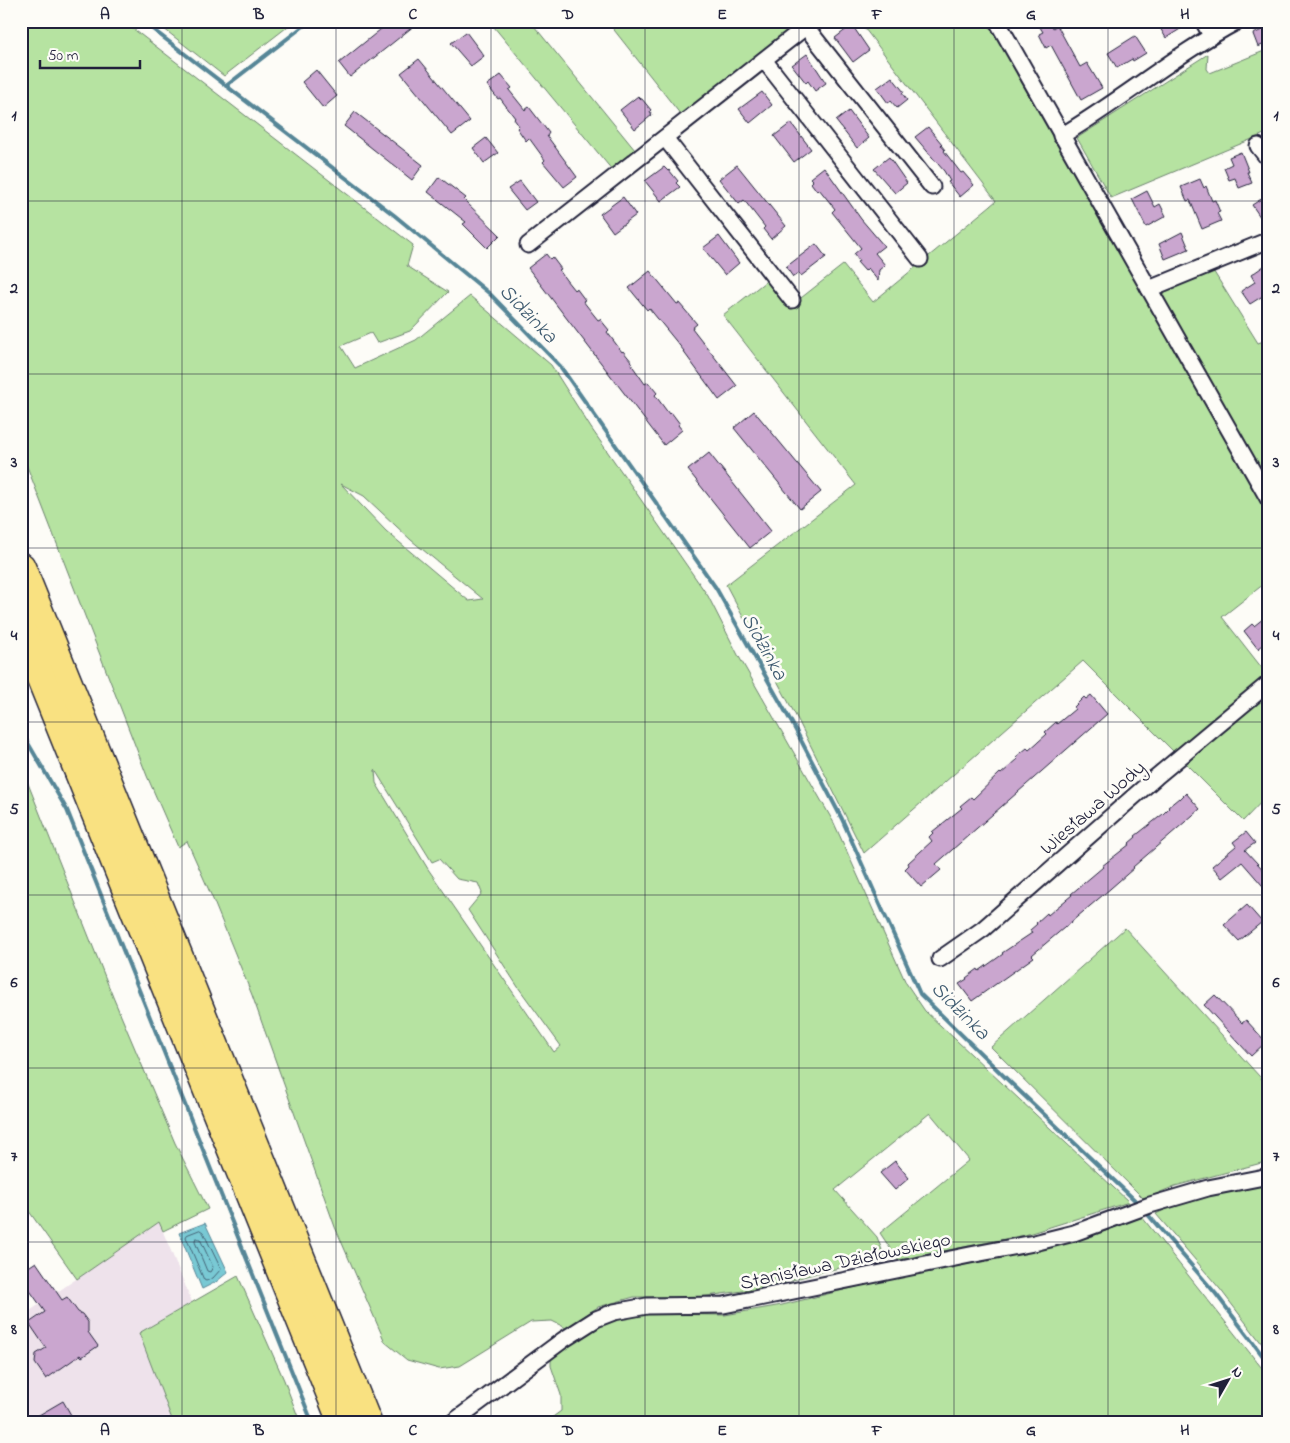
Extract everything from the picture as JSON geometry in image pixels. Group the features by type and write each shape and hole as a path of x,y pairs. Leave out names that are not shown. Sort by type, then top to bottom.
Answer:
{"highway":[{"path":"21,567 367,1422"},
{"path":"21,629 342,1422"}],"street":[{"path":"997,21 1269,500"},
{"path":"1202,21 1211,36"},
{"path":"1061,136 1088,120 1211,36 1238,21"},
{"path":"528,245 809,24 932,187"},
{"path":"764,60 920,259"},
{"path":"665,138 792,300"},
{"path":"1258,146 1269,160"},
{"path":"1149,289 1269,240"},
{"name":"Wiesława Wody","path":"940,959 983,929 1156,777 1269,683"},
{"name":"Stanisława Działowskiego","path":"452,1422 570,1336 596,1319 614,1312 647,1306 724,1305 970,1255 1034,1244 1208,1188 1269,1176"}],"shaded area":[{"path":"159,1222 192,1302 139,1333 173,1422 21,1422 21,1317"}],"green space":[{"path":"21,21 123,21 413,245 407,266 448,292 410,331 377,343 371,333 341,346 355,368 416,340 470,296 551,365 591,428 708,596 738,655 834,823 906,983 925,1011 1129,1202 1025,1235 898,1260 880,1233 969,1160 930,1113 835,1190 877,1237 885,1258 750,1290 700,1297 634,1297 598,1307 566,1328 552,1321 531,1322 460,1366 439,1369 407,1360 385,1342 335,1227 252,995 187,841 178,847 147,776 21,451","holes":["341,484 364,496 411,540 483,599 469,601 386,531","375,770 432,862 439,859 457,879 478,883 482,893 468,910 518,987 561,1046 554,1052 428,869 376,783"]},
{"path":"154,21 295,21 224,76"},
{"path":"489,21 530,21 635,150 613,171"},
{"path":"607,21 801,21 681,115"},
{"path":"859,21 989,21 1269,515 1269,580 1222,617 1269,677 1269,794 1243,821 1083,661 864,853 798,720 726,585 856,485 723,315 770,278 792,305 843,265 873,302 996,201"},
{"path":"1269,49 1269,132 1111,198 1077,138 1208,54 1207,69 1210,73"},
{"path":"1212,269 1258,343 1269,339 1269,487 1201,368 1163,296 1163,290"},
{"path":"21,766 113,997 175,1143 208,1209 163,1231 159,1222 77,1279 21,1200"},
{"path":"1125,928 1269,1087 1269,1161 1175,1186 1144,1199 991,1047"},
{"path":"1269,1183 1269,1353 1220,1289 1156,1214 1182,1201"},
{"path":"1142,1217 1269,1377 1269,1422 546,1422 561,1411 561,1395 551,1366 551,1360 557,1351 594,1328 616,1318 635,1314 725,1315 782,1305 877,1282 1030,1252 1092,1236"},
{"path":"238,1276 284,1380 300,1422 173,1422 139,1333"}],"water":[{"path":"205,1223 228,1272 216,1282 202,1289 179,1233"}],"building":[{"path":"391,21 420,21 350,77 339,63"},
{"path":"1036,21 1050,21 1053,28 1057,25 1080,67 1087,63 1102,88 1081,100 1051,45 1046,48 1039,34 1043,32"},
{"path":"1156,21 1193,21 1166,38"},
{"path":"852,25 869,50 853,62 835,38"},
{"path":"1269,27 1269,42 1258,47 1253,34"},
{"path":"466,32 484,56 471,66 451,43"},
{"path":"1135,36 1146,53 1117,68 1108,53"},
{"path":"807,54 826,83 815,91 792,65"},
{"path":"419,59 470,121 452,135 401,73"},
{"path":"316,70 337,96 323,108 302,82"},
{"path":"501,75 512,88 509,90 525,110 529,107 549,133 547,136 577,177 564,187 543,162 545,160 529,138 526,141 517,128 519,126 515,118 500,98 498,99 487,85"},
{"path":"892,77 904,92 902,93 907,100 897,108 891,101 888,103 877,88"},
{"path":"762,92 772,105 750,123 739,109"},
{"path":"638,96 651,110 652,115 635,129 620,110"},
{"path":"849,111 869,138 857,148 836,121"},
{"path":"355,112 423,165 412,180 344,126"},
{"path":"791,123 811,149 794,162 774,136"},
{"path":"928,127 961,173 963,172 974,185 960,197 948,182 950,181 944,171 915,137"},
{"path":"486,138 498,153 484,163 473,148"},
{"path":"1241,152 1252,183 1239,188 1235,178 1229,180 1224,168 1232,164 1229,157"},
{"path":"889,157 907,183 895,193 874,169"},
{"path":"737,165 786,226 771,239 763,229 765,227 744,200 739,204 719,179"},
{"path":"664,167 678,181 676,183 680,187 661,201 645,181"},
{"path":"824,167 861,219 884,246 875,253 885,265 879,270 878,281 868,268 865,271 857,262 859,261 854,254 861,248 832,212 835,209 819,189 817,191 811,183 813,181 810,178"},
{"path":"439,177 466,198 464,200 500,235 487,248 463,224 466,222 428,192"},
{"path":"1200,179 1204,188 1206,186 1212,201 1215,200 1220,212 1217,213 1221,221 1202,229 1190,200 1187,201 1181,187"},
{"path":"520,181 536,202 525,210 508,189"},
{"path":"1147,191 1155,207 1160,204 1166,216 1146,227 1132,199"},
{"path":"1269,194 1269,230 1252,205"},
{"path":"623,197 636,215 613,232 600,214"},
{"path":"1182,232 1189,249 1165,259 1159,244"},
{"path":"719,236 739,263 725,275 703,248"},
{"path":"816,244 826,257 801,276 799,273 793,277 786,267"},
{"path":"546,254 550,259 552,257 566,280 574,290 576,288 590,310 609,330 607,332 632,362 631,364 645,384 648,382 669,414 671,412 680,424 678,425 682,430 664,445 528,268"},
{"path":"1264,266 1269,273 1269,292 1250,304 1241,291 1255,282 1251,275"},
{"path":"650,271 677,304 679,303 697,324 692,328 737,386 719,400 684,351 649,308 647,310 629,288"},
{"path":"754,411 821,492 800,509 734,428"},
{"path":"709,453 771,531 750,548 688,470"},
{"path":"1269,614 1269,640 1258,649 1244,631"},
{"path":"1091,695 1107,714 936,864 941,870 921,887 905,869 909,865 908,863 932,841 929,837 932,832 962,808 960,806 971,797 973,799 1018,759 1016,757 1027,748 1029,750 1047,734 1045,732 1056,722 1057,724 1075,709 1074,707 1084,697 1086,699"},
{"path":"1186,793 1200,809 1032,955 1034,957 972,1001 959,984 1032,933 1030,930 1047,913 1048,915 1072,895 1102,866 1130,844 1135,836"},
{"path":"1246,832 1255,843 1245,850 1269,876 1269,893 1242,862 1222,878 1212,866 1236,846 1233,842"},
{"path":"1247,905 1262,922 1239,941 1224,925"},
{"path":"1215,995 1242,1023 1246,1020 1266,1042 1251,1056 1204,1005"},
{"path":"895,1161 909,1178 895,1190 880,1173"},
{"path":"36,1262 62,1300 67,1297 88,1322 88,1332 98,1346 82,1357 80,1355 46,1379 35,1363 36,1354 46,1348 29,1323 45,1312 21,1278 21,1272"},
{"path":"63,1401 75,1422 27,1422"}],"waterway":[{"name":"Sidzinka","path":"142,21 394,215 490,294 560,366 716,588 793,725 842,819 920,994 1140,1205"},
{"path":"226,86 310,21"},
{"path":"21,731 67,810 312,1422"},
{"name":"Sidzinka","path":"1144,1210 1216,1294 1269,1364"}]}
